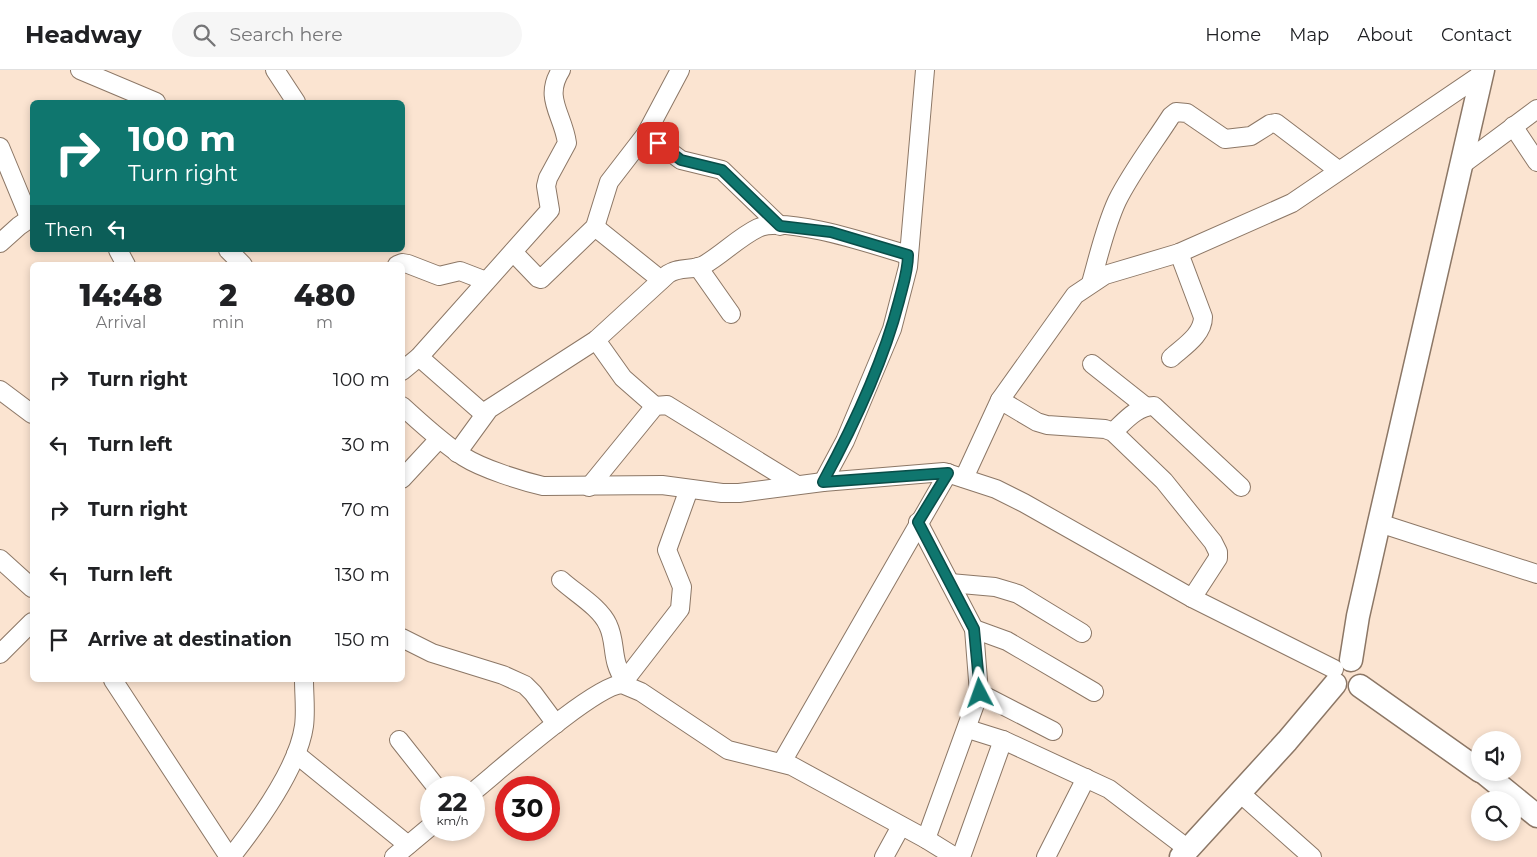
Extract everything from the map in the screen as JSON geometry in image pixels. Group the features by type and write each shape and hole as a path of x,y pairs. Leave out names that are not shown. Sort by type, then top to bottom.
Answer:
{"main road":[{"path":"1185,853 1240,793 1340,671 1358,616 1482,72"},
{"path":"1340,671 1362,667 1364,674 1360,686 1471,765"},
{"path":"1492,781 1537,816"}],"street":[{"path":"80,70 151,100"},
{"path":"275,70 295,100"},
{"path":"405,369 419,357 550,210 546,186 548,178 567,143 552,95 555,80 561,70"},
{"path":"513,252 541,279 594,227 609,182 646,134 680,70"},
{"path":"827,482 892,329 908,266 924,70"},
{"path":"782,762 918,522 952,475 1000,400 1075,295 1091,282 1105,276 1179,253 1292,203 1482,72"},
{"path":"1459,167 1537,110"},
{"path":"1091,282 1106,230 1117,202 1130,177 1176,112 1186,113 1224,139 1251,136 1270,124 1276,123 1338,170"},
{"path":"1513,126 1537,162"},
{"path":"646,134 681,160 722,170 780,226"},
{"path":"0,147 30,215"},
{"path":"0,243 30,218"},
{"path":"457,452 484,414 596,340 661,280 678,269 698,268 758,228 780,226 831,232 908,255"},
{"path":"594,227 661,280"},
{"path":"230,252 240,262"},
{"path":"1171,358 1197,334 1203,325 1203,317 1179,253"},
{"path":"405,264 439,276 460,271 486,281"},
{"path":"698,268 730,314"},
{"path":"596,340 623,378 655,406 667,405 675,408 798,485"},
{"path":"419,357 484,414"},
{"path":"1092,364 1145,406 1158,408 1241,487"},
{"path":"0,390 30,412"},
{"path":"1000,400 1037,422 1047,425 1105,429 1113,432 1164,481 1215,546 1218,558 1192,598"},
{"path":"589,487 655,406"},
{"path":"1113,432 1145,406"},
{"path":"405,409 439,439 466,459 526,482 550,486 662,485 722,494 827,482 952,475 996,489 1192,598 1340,671"},
{"path":"405,476 439,439"},
{"path":"485,782 556,724 607,689 623,682 680,609 682,587 667,550 689,488"},
{"path":"918,522 974,629 980,693 968,730 926,839"},
{"path":"1379,523 1534,568"},
{"path":"0,559 30,586"},
{"path":"561,580 602,616 609,626 614,658 623,682 728,750 792,766 926,839 955,857"},
{"path":"950,583 1007,590 1018,594 1082,633"},
{"path":"0,654 30,624"},
{"path":"974,629 1007,642 1094,692"},
{"path":"405,640 432,653 503,675 525,685 533,692 556,724"},
{"path":"114,682 230,857 255,826 296,754 304,727 304,682"},
{"path":"980,693 1053,732"},
{"path":"968,730 1003,740 1109,789 1185,853"},
{"path":"399,740 428,776"},
{"path":"961,857 1003,740"},
{"path":"296,754 408,846"},
{"path":"1046,857 1086,778"},
{"path":"1240,793 1312,857"},
{"path":"884,857 901,826"},
{"path":"394,857 420,836"}],"route":[{"path":"658,143 681,160 691,164 722,170 780,226 831,232 908,255 908,266 892,329 845,441 823,482 948,473 918,522 974,629 980,693"}]}
